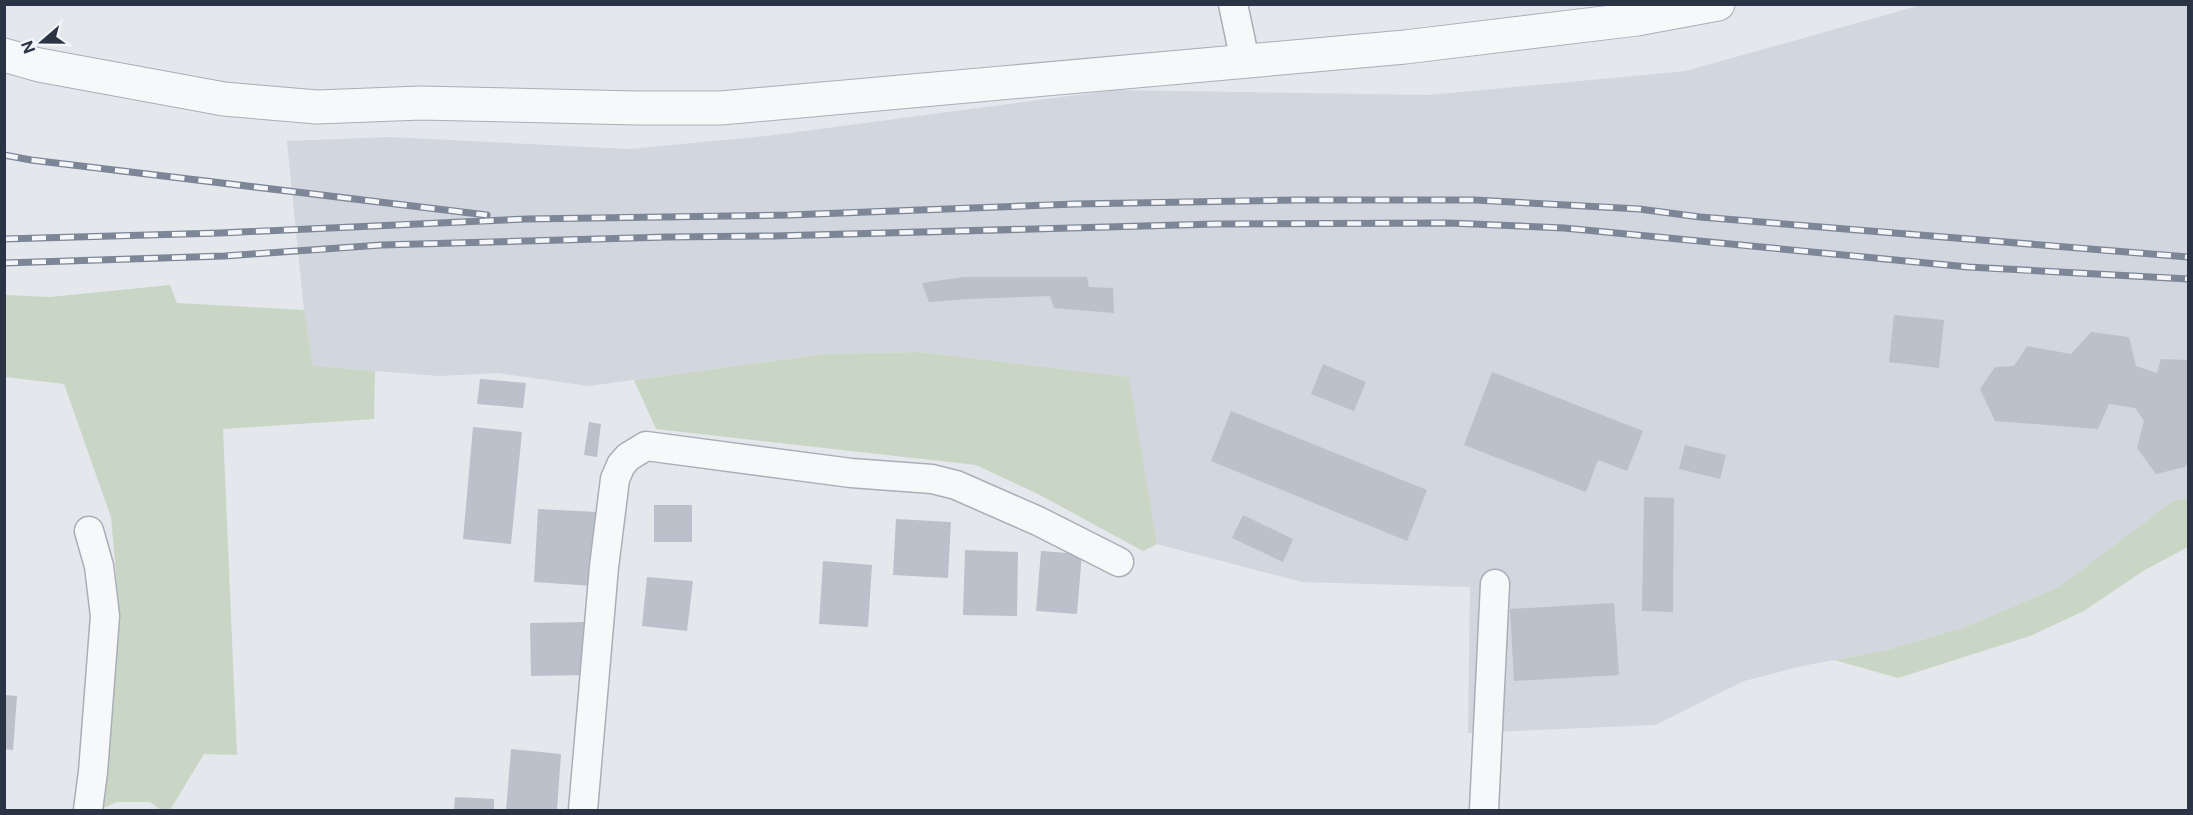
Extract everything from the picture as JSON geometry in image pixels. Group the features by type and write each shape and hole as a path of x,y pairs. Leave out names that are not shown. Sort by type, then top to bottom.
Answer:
{"street":[{"path":"1233,4 1245,61"},
{"path":"4,55 39,66 224,99 317,107 421,104 720,108 1440,43 1637,19 1718,4"},
{"path":"583,810 604,567 615,479 621,465 637,450 646,446 851,472 932,479 948,483 1038,521 1119,562"},
{"path":"88,810 105,616 99,566 89,531"},
{"path":"1484,810 1495,584"}],"shaded area":[{"path":"1921,5 2188,5 2188,498 2173,501 2059,587 1965,627 1887,650 1802,666 1744,681 1655,725 1468,733 1470,587 1302,582 1157,544 1128,377 920,352 823,354 589,386 497,373 439,376 313,366 304,310 287,141 391,137 629,149 767,136 1115,90 1429,95 1686,71"}],"green space":[{"path":"170,285 177,303 304,310 313,366 375,371 374,419 223,429 237,755 204,754 170,810 161,810 150,802 117,802 99,810 119,608 111,517 64,384 5,377 5,295 50,297"},
{"path":"920,352 1129,377 1157,544 1143,551 1038,494 976,465 656,429 634,380 823,354"},
{"path":"2188,498 2188,547 2143,571 2084,611 2030,636 1898,678 1834,660 1887,650 1965,627 2059,587 2173,501"}],"building":[{"path":"964,277 1087,277 1089,287 1113,288 1114,313 1054,308 1050,296 929,302 922,283"},
{"path":"1894,315 1944,320 1939,368 1889,362"},
{"path":"2091,332 2129,337 2136,366 2157,373 2161,359 2188,360 2188,462 2185,467 2156,474 2137,448 2144,421 2135,408 2109,404 2098,429 1995,421 1980,389 1995,367 2014,366 2027,346 2071,354"},
{"path":"1323,364 1366,382 1354,411 1311,394"},
{"path":"1492,372 1643,431 1627,471 1598,460 1586,492 1464,445"},
{"path":"480,379 526,383 523,408 477,404"},
{"path":"1231,411 1427,490 1407,541 1211,461"},
{"path":"589,422 601,424 597,457 584,455"},
{"path":"473,427 522,432 511,544 463,539"},
{"path":"1685,445 1726,455 1720,479 1679,469"},
{"path":"1644,497 1674,498 1673,612 1642,611"},
{"path":"654,505 692,505 692,542 654,542"},
{"path":"538,509 598,512 593,586 534,582"},
{"path":"1243,515 1293,539 1283,562 1232,538"},
{"path":"896,519 951,522 948,578 893,575"},
{"path":"965,550 1018,552 1017,616 963,615"},
{"path":"1041,551 1082,554 1077,614 1036,611"},
{"path":"823,561 872,565 868,627 819,624"},
{"path":"647,577 693,581 687,631 642,626"},
{"path":"1614,603 1619,675 1514,681 1510,609"},
{"path":"588,622 589,675 531,676 530,623"},
{"path":"4,695 17,696 13,750 4,749"},
{"path":"511,749 561,754 557,810 506,810"},
{"path":"455,797 494,799 494,810 454,810"}],"railway":[{"path":"4,155 487,215"},
{"path":"4,239 220,233 527,219 789,215 1075,204 1475,200 1639,209 1700,217 2188,257"},
{"path":"4,263 225,256 381,245 668,237 1216,224 1449,223 1564,228 1968,267 2188,279"}]}
